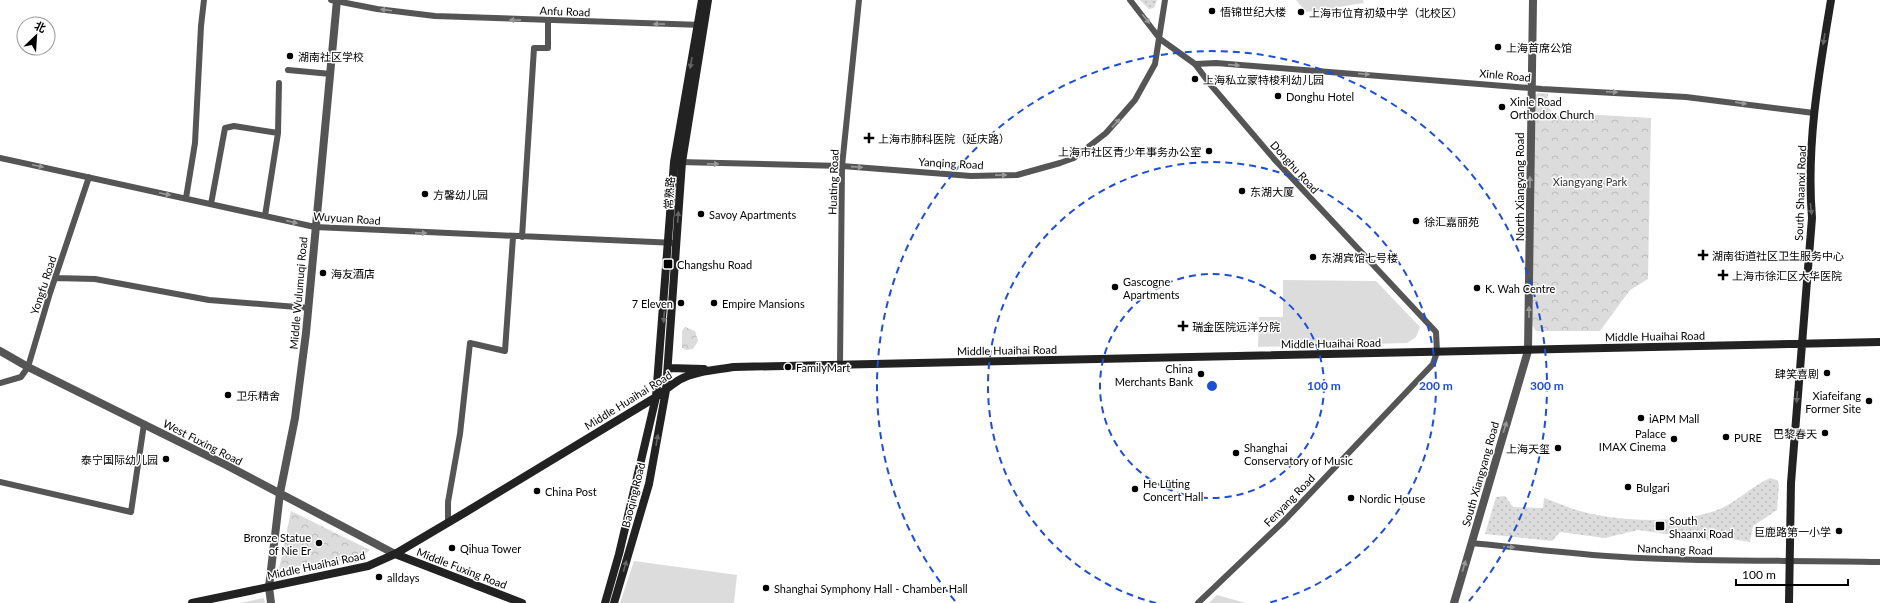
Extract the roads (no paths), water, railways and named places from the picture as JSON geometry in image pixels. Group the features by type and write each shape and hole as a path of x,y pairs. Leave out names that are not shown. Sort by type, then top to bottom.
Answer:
{"main road":[{"path":"701,25 702,0"},
{"path":"666,390 678,162 701,25 708,0"},
{"name":"South Shaanxi Road","path":"1789,603 1791,483 1812,218 1809,196 1814,113 1831,0"},
{"path":"656,397 673,243"},
{"name":"Middle Huaihai Road","path":"192,603 368,566 395,554 656,397 680,380 702,372 734,367 1880,342"},
{"path":"668,368 717,370"},
{"name":"Baoqing Road","path":"614,603 649,484 666,390"},
{"name":"Baoqing Road","path":"605,603 619,554 656,397"},
{"name":"Middle Fuxing Road","path":"395,554 522,603"}],"street":[{"path":"186,198 195,143 201,26 204,0"},
{"name":"Anfu Road","path":"335,0 377,9 435,16 701,25"},
{"name":"Middle Wulumuqi Road","path":"271,603 269,587 280,493 295,418 309,308 315,227 330,74 335,0"},
{"name":"Huating Road","path":"840,365 842,166 859,0"},
{"name":"Donghu Road","path":"1130,0 1160,39 1195,64 1210,84 1275,160 1436,332 1437,352"},
{"name":"Yanqing Road","path":"678,162 842,166 971,176 1018,175 1039,170 1074,158 1106,133 1135,100 1155,64 1165,0"},
{"name":"North Xiangyang Road","path":"1528,350 1533,0"},
{"path":"522,237 534,48 548,48 548,20"},
{"name":"Xinle Road","path":"1195,64 1216,63 1531,87 1686,97 1814,113"},
{"path":"288,70 330,74"},
{"path":"265,216 278,133 279,83"},
{"path":"211,204 225,128 234,126 278,133"},
{"name":"Wuyuan Road","path":"0,158 315,227 673,243"},
{"name":"Yongfu Road","path":"28,367 55,278 89,177"},
{"path":"448,522 448,502 460,434 470,343 505,351 513,237"},
{"path":"55,278 95,279 209,300 309,308"},
{"name":"South Xiangyang Road","path":"1454,603 1528,350"},
{"name":"West Fuxing Road","path":"0,351 28,367 280,493 395,554"},
{"name":"Fenyang Road","path":"1198,603 1294,510 1432,364 1437,352"},
{"path":"0,383 21,377 28,367"},
{"path":"0,482 131,512 144,424"},
{"name":"Nanchang Road","path":"1471,543 1638,558 1715,561 1790,560 1880,562"}],"place":[{"name":"悟锦世纪大楼","path":"1212,11"},
{"name":"上海市位育初级中学（北校区）","path":"1301,12"},
{"name":"上海首席公馆","path":"1498,47"},
{"name":"湖南社区学校","path":"290,56"},
{"name":"上海私立蒙特梭利幼儿园","path":"1195,79"},
{"name":"Donghu Hotel","path":"1278,96"},
{"name":"Xinle Road Orthodox Church","path":"1502,107"},
{"name":"上海市肺科医院（延庆路）","path":"869,138"},
{"name":"上海市社区青少年事务办公室","path":"1209,151"},
{"name":"东湖大厦","path":"1242,191"},
{"name":"方馨幼儿园","path":"425,194"},
{"name":"Savoy Apartments","path":"701,214"},
{"name":"徐汇嘉丽苑","path":"1416,221"},
{"name":"湖南街道社区卫生服务中心","path":"1703,255"},
{"name":"东湖宾馆七号楼","path":"1313,257"},
{"name":"Changshu Road","path":"668,264"},
{"name":"海友酒店","path":"323,273"},
{"name":"上海市徐汇区大华医院","path":"1723,275"},
{"name":"Gascogne Apartments","path":"1115,287"},
{"name":"K. Wah Centre","path":"1477,288"},
{"name":"7 Eleven","path":"681,303"},
{"name":"Empire Mansions","path":"714,303"},
{"name":"瑞金医院远洋分院","path":"1183,326"},
{"name":"FamilyMart","path":"788,367"},
{"name":"肆笑喜剧","path":"1827,373"},
{"name":"China Merchants Bank","path":"1201,374"},
{"name":"卫乐精舍","path":"228,395"},
{"name":"Xiafeifang Former Site","path":"1869,401"},
{"name":"iAPM Mall","path":"1641,418"},
{"name":"巴黎春天","path":"1825,433"},
{"name":"PURE","path":"1726,437"},
{"name":"Palace IMAX Cinema","path":"1674,439"},
{"name":"上海天玺","path":"1558,448"},
{"name":"Shanghai Conservatory of Music","path":"1236,453"},
{"name":"泰宁国际幼儿园","path":"166,459"},
{"name":"Bulgari","path":"1628,487"},
{"name":"He Lüting Concert Hall","path":"1135,489"},
{"name":"China Post","path":"537,491"},
{"name":"Nordic House","path":"1351,498"},
{"name":"South Shaanxi Road","path":"1660,526"},
{"name":"巨鹿路第一小学","path":"1839,531"},
{"name":"Bronze Statue of Nie Er","path":"319,543"},
{"name":"Qihua Tower","path":"452,548"},
{"name":"alldays","path":"379,577"},
{"name":"Shanghai Symphony Hall - Chamber Hall","path":"766,588"}],"park label":[{"name":"Xiangyang Park","path":"1590,181"}]}
